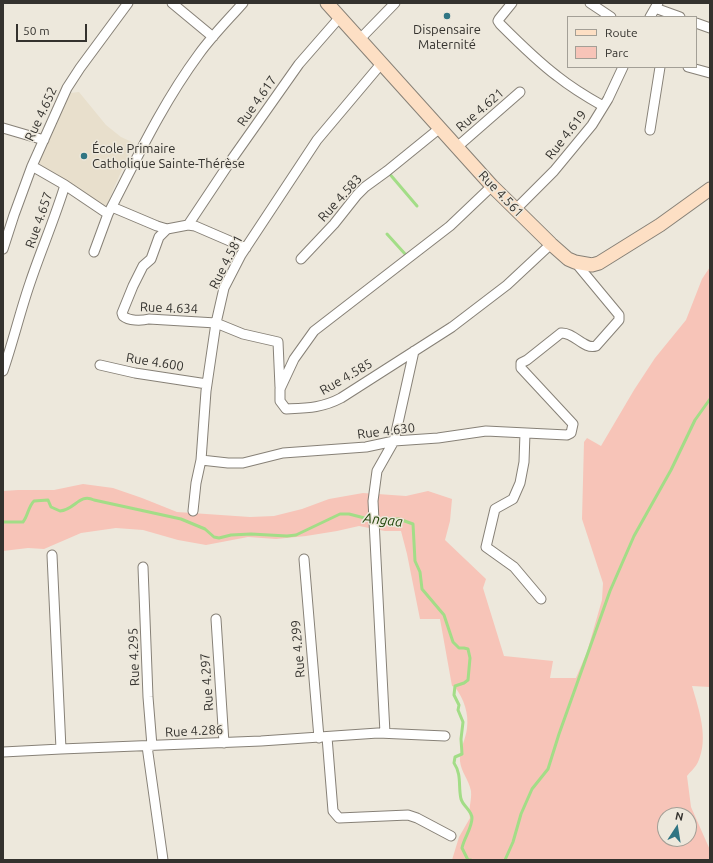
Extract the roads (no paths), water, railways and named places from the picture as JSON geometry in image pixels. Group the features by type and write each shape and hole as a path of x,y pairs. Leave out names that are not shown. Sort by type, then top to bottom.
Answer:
{"main road":[{"name":"Rue 4.561","path":"327,3 492,186 568,259 575,262 592,265 599,263 660,225 709,191"}],"street":[{"name":"Rue 4.652","path":"3,249 32,166 67,88 128,3"},
{"path":"172,3 213,37"},
{"path":"94,252 110,211 159,116 199,53 243,3"},
{"path":"360,39 395,3"},
{"path":"512,3 499,19 500,24 536,59 557,76 581,94 604,106"},
{"path":"590,3 610,16"},
{"path":"651,16 657,5 678,16"},
{"name":"Rue 4.617","path":"188,225 232,159 299,64 340,17"},
{"path":"697,23 710,28"},
{"name":"Rue 4.581","path":"193,511 196,483 201,460 207,384 216,323 224,288 246,248 317,140 381,64"},
{"name":"Rue 4.619","path":"516,209 554,171 592,125 604,106 623,68"},
{"path":"650,130 660,68"},
{"path":"692,68 710,73"},
{"name":"Rue 4.621","path":"457,147 520,92"},
{"path":"3,128 44,140"},
{"name":"Rue 4.583","path":"301,259 334,224 364,187 387,171 440,128"},
{"path":"32,166 65,185"},
{"name":"Rue 4.657","path":"3,371 29,284 65,185 110,211 167,229"},
{"path":"280,389 294,359 314,331 450,226 492,186"},
{"path":"167,229 188,225 203,229 246,248"},
{"name":"Rue 4.634","path":"167,229 159,237 151,259 143,266 122,312 123,316 126,319 141,321 149,319 216,323 243,334 278,342 280,389"},
{"name":"Rue 4.585","path":"280,389 280,402 286,409 319,407 341,398 452,327 507,285 551,244"},
{"name":"Rue 4.630","path":"201,460 228,463 250,462 283,453 366,447 394,441 438,438 486,431 567,435 571,433 573,424 522,368 521,363 528,360 561,333 568,333 588,346 596,346 619,320 619,315 575,262"},
{"path":"385,732 373,501 377,471 394,441 414,351"},
{"name":"Rue 4.600","path":"100,365 135,373 207,384"},
{"path":"525,434 524,462 520,483 513,499 495,509 486,547 514,567 541,599"},
{"path":"52,555 61,748"},
{"name":"Rue 4.299","path":"304,559 323,737 333,811 339,818 408,815 417,818 451,836"},
{"name":"Rue 4.295","path":"143,567 149,746 163,860"},
{"name":"Rue 4.297","path":"216,619 224,743"},
{"name":"Rue 4.286","path":"3,752 61,748 224,743 385,732 444,736"}],"waterway":[{"path":"388,172 417,206"},
{"path":"387,234 406,255"},
{"path":"505,860 513,842 521,814 532,789 548,769 610,591 634,536 671,470 695,420 710,399"},
{"name":"Angaa","path":"3,522 23,522 30,506 34,501 48,500 51,507 60,511 70,508 81,500 89,498 181,519 205,529 214,537 219,538 231,535 251,534 296,535 340,514 349,514 380,522 390,519 399,519 413,524 415,561 420,572 422,589 444,615 453,642 459,648 468,649 470,658 468,680 455,686 454,695 459,705 458,710 463,722 461,739 462,754 455,757 454,763 459,776 461,799 472,815 471,826 462,848 468,860 471,860"}],"place":[{"name":"Dispensaire Maternité","path":"447,16"},
{"name":"École Primaire Catholique Sainte-Thérèse","path":"84,156"}]}
